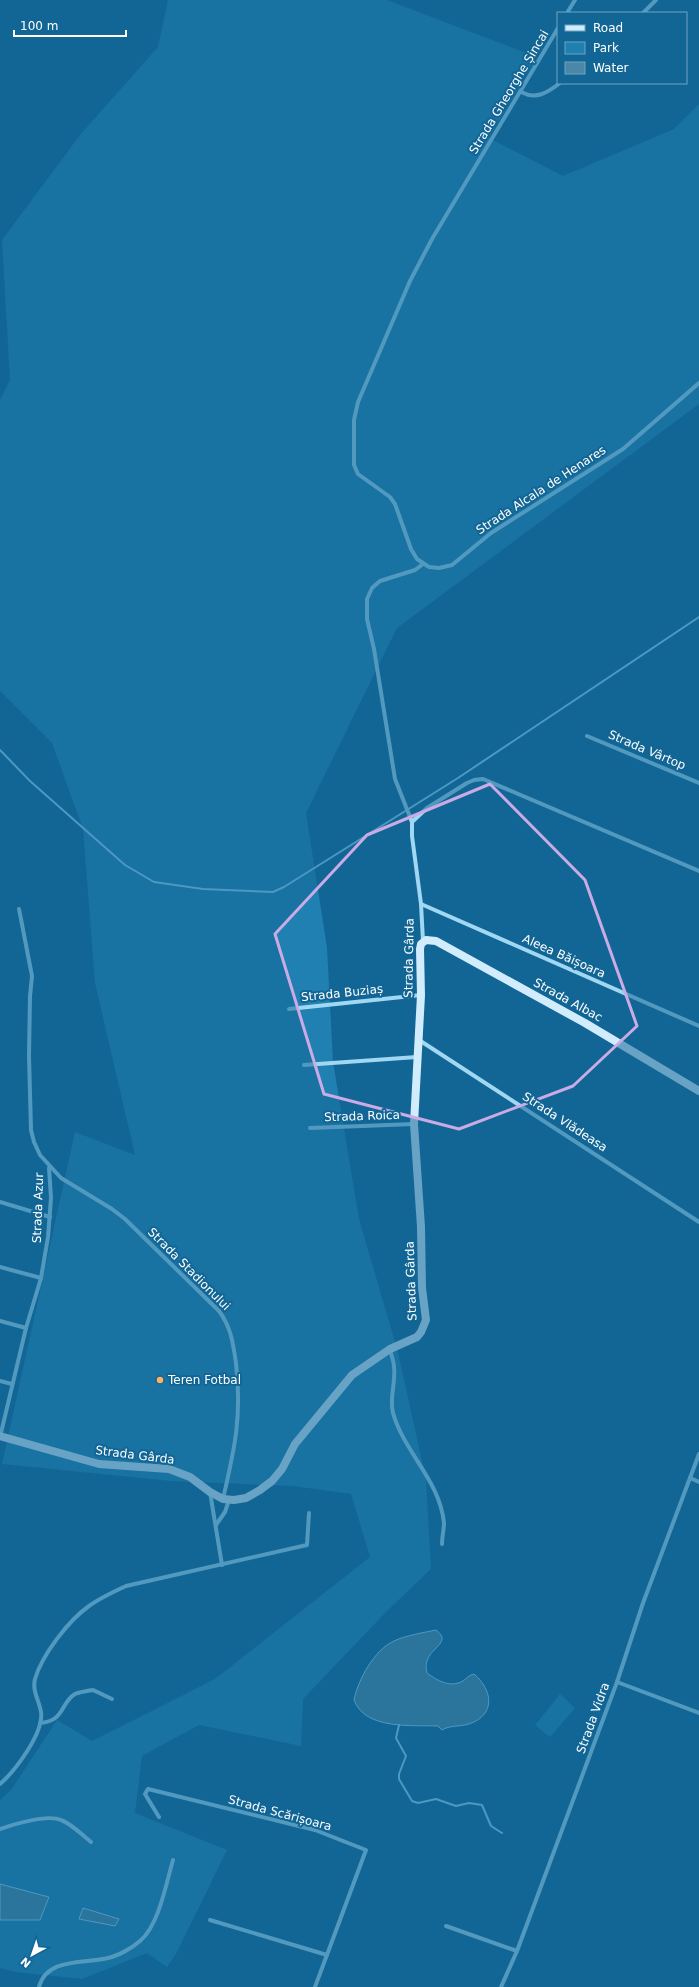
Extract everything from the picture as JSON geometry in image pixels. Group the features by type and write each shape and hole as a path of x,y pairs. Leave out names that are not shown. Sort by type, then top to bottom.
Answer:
{"street":[{"path":"568,12 575,0"},
{"path":"644,12 656,0"},
{"name":"Strada Gheorghe Șincai","path":"423,564 411,549 395,504 390,497 358,474 354,465 354,420 358,402 410,282 432,239 557,30"},
{"path":"521,92 528,96 543,95 559,84"},
{"name":"Strada Alcala de Henares","path":"423,564 429,567 439,568 452,565 491,533 623,449 699,383"},
{"path":"423,564 414,570 380,581 372,588 367,599 367,619 374,649 395,779 412,822 426,808 467,783 474,780 483,779 699,871"},
{"name":"Strada Vârtop","path":"587,736 699,783"},
{"name":"Strada Gârda","path":"0,1436 99,1464 169,1469 190,1477 210,1492 226,1500 246,1498 272,1481 282,1469 295,1444 352,1375 390,1349 417,1337 425,1328 426,1320 422,1288 421,1227 414,1124 419,1057 421,995 419,961 420,949 423,941 421,904 412,836 412,822"},
{"name":"Aleea Băișoara","path":"421,904 699,1026"},
{"name":"Strada Azur","path":"0,1436 26,1328 41,1278 50,1217 50,1167 34,1142 31,1130 28,1056 32,976 19,908"},
{"name":"Strada Albac","path":"423,941 432,939 586,1023 699,1091"},
{"name":"Strada Buziaș","path":"289,1009 421,995"},
{"name":"Strada Vlădeasa","path":"419,1040 699,1222"},
{"path":"304,1065 419,1057"},
{"name":"Strada Roica","path":"310,1128 414,1124"},
{"name":"Strada Stadionului","path":"50,1167 61,1178 112,1209 125,1219 219,1311 227,1323 232,1339 239,1399 239,1425 225,1512 216,1525"},
{"path":"0,1202 50,1217"},
{"path":"0,1267 41,1278"},
{"path":"0,1321 26,1328"},
{"path":"390,1349 394,1367 392,1397 393,1411 407,1445 436,1492 442,1510 444,1524 442,1544"},
{"path":"0,1381 12,1384"},
{"name":"Strada Vidra","path":"501,1987 517,1951 617,1682 643,1603 699,1454"},
{"path":"690,1478 699,1482"},
{"path":"210,1492 222,1565"},
{"path":"0,1784 22,1761 40,1723 41,1710 34,1689 35,1680 50,1649 76,1617 88,1606 105,1595 126,1586 307,1545 309,1513"},
{"path":"617,1682 699,1713"},
{"path":"40,1723 49,1722 54,1719 74,1695 93,1690 112,1699"},
{"name":"Strada Scărișoara","path":"159,1817 145,1794 148,1789 314,1830 366,1850 315,1987"},
{"path":"0,1829 20,1822 52,1818 61,1819 91,1842"},
{"path":"39,1987 50,1971 58,1967 71,1962 108,1958 140,1941 152,1924 173,1860"},
{"path":"210,1920 327,1955"},
{"path":"446,1926 517,1951"}],"highlighted area":[{"path":"490,784 585,880 637,1026 573,1086 459,1129 324,1094 275,934 367,835"}],"green space":[{"path":"168,0 387,0 537,57 489,138 563,176 674,129 699,104 699,404 397,628 306,813 327,948 333,1062 359,1219 398,1352 426,1479 431,1569 386,1612 303,1699 301,1746 199,1725 142,1756 135,1813 227,1850 176,1954 167,1967 147,1953 82,1979 15,1972 0,1968 0,1800 11,1790 57,1720 92,1741 215,1679 370,1557 351,1494 293,1486 171,1481 2,1464 75,1132 135,1155 95,983 83,829 52,743 0,691 0,400 10,380 2,240 80,135 158,47"},
{"path":"560,1694 575,1708 550,1737 535,1725"}],"water":[{"path":"436,1630 441,1635 442,1640 428,1658 426,1665 427,1673 435,1679 449,1684 463,1681 474,1674 485,1687 488,1694 489,1702 484,1715 478,1720 469,1724 448,1727 442,1730 438,1726 390,1724 368,1717 360,1710 354,1700 363,1675 374,1658 387,1645 394,1641 415,1634"},
{"path":"0,1884 49,1897 40,1920 0,1920"},
{"path":"83,1908 119,1919 115,1926 79,1919"}],"waterway":[{"path":"0,750 30,781 125,865 154,882 203,889 273,892 284,887 458,778 699,617"},
{"path":"399,1725 396,1738 406,1756 399,1774 399,1779 412,1801 418,1803 436,1799 456,1806 469,1803 482,1805 491,1826 502,1833"}],"place":[{"name":"Teren Fotbal","path":"160,1380"}]}
